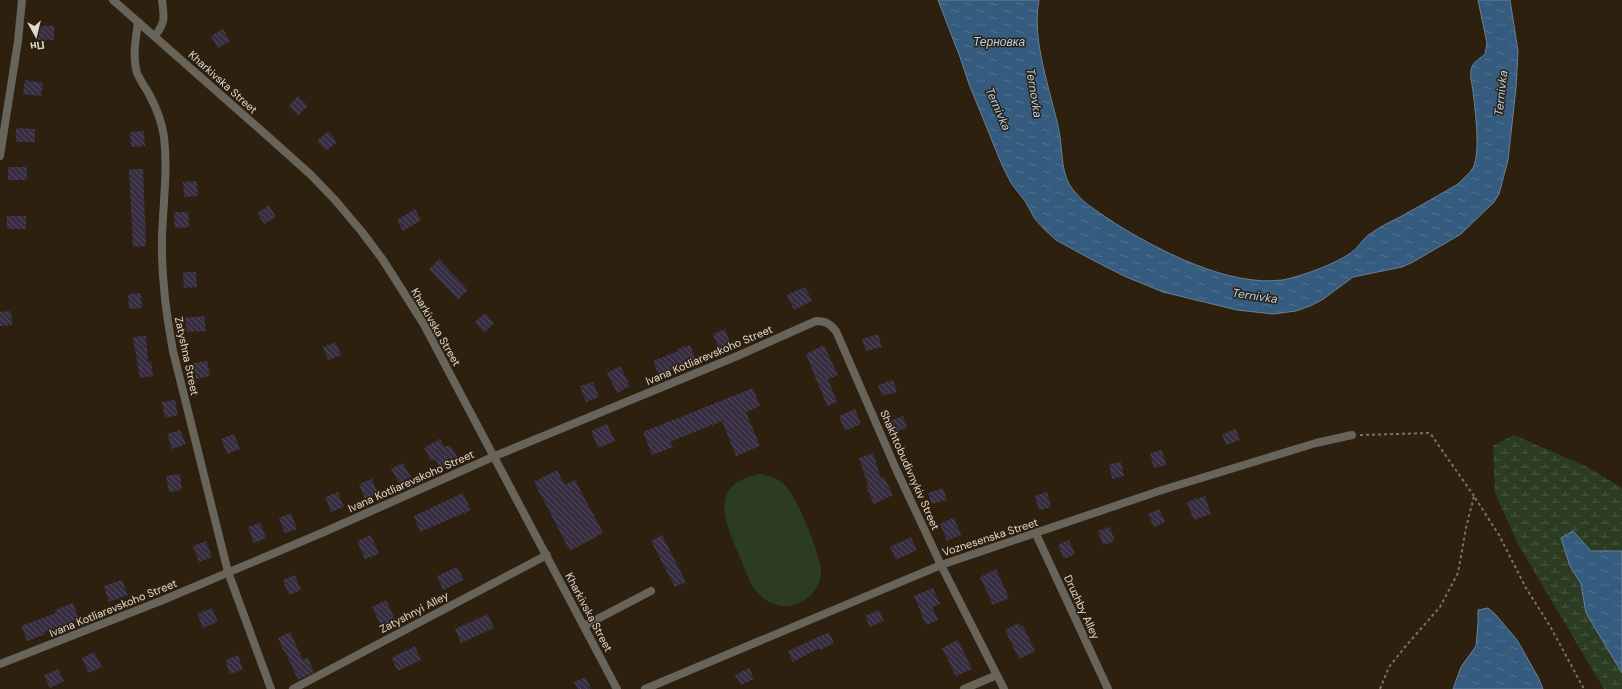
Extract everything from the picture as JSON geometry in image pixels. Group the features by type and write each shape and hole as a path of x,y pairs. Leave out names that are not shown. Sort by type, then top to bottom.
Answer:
{"street":[{"path":"0,156 18,41 22,0"},
{"name":"Kharkivska Street","path":"113,0 311,175 362,232 404,291 424,323 617,689"},
{"path":"155,36 163,25 164,18 162,0"},
{"name":"Zatyshna Street","path":"138,22 134,55 137,73 156,108 164,136 165,173 162,237 167,321 183,396 228,572 271,689"},
{"name":"Ivana Kotliarevskoho Street","path":"0,664 163,600 324,532 495,456 735,357 816,321 823,321 830,324"},
{"name":"Shakhtobudivnykiv Street","path":"830,324 836,331 896,468 941,565 1004,689"},
{"name":"Voznesenska Street","path":"645,689 941,565 1162,490 1316,443 1352,435"},
{"name":"Druzhby Alley","path":"1036,534 1108,689"},
{"name":"Zatyshnyi Alley","path":"293,689 546,555"},
{"path":"584,626 651,591"},
{"path":"964,689 997,675"}],"path":[{"path":"1352,435 1430,433 1499,535 1526,588 1550,626 1584,689"},
{"path":"1380,689 1389,667 1440,607 1458,573 1466,528 1474,496"}],"green space":[{"path":"1514,435 1587,467 1622,488 1622,574 1621,551 1591,551 1573,531 1570,566 1581,584 1586,613 1622,673 1622,689 1604,689 1519,546 1495,493 1493,446"},
{"path":"760,474 777,479 789,490 801,512 813,540 820,564 820,579 815,590 806,599 792,605 777,605 762,598 757,592 752,585 733,542 725,517 724,505 727,495 733,486 744,479"}],"water":[{"name":"Терновка","path":"938,0 1039,0 1037,16 1043,66 1059,131 1064,170 1066,178 1074,191 1088,205 1116,224 1153,245 1196,265 1240,278 1261,281 1290,278 1308,273 1338,261 1357,248 1373,231 1458,184 1470,172 1473,168 1477,152 1476,119 1471,72 1474,63 1485,54 1487,43 1478,0 1510,0 1518,51 1516,88 1508,160 1499,194 1494,202 1461,234 1413,262 1402,267 1353,277 1322,300 1296,311 1273,314 1237,310 1163,292 1124,276 1056,240 1035,219 1025,201 1011,183 1002,165 969,84"},
{"path":"1573,531 1591,551 1622,551 1622,673 1586,613 1581,584 1570,566 1561,538"},
{"path":"1488,608 1496,615 1517,640 1538,677 1543,689 1453,689 1461,667 1476,646 1478,610"}],"building":[{"path":"36,26 54,26 54,40 36,40"},
{"path":"223,29 230,41 218,48 211,36"},
{"path":"25,80 43,83 41,96 23,94"},
{"path":"298,96 308,106 298,116 289,106"},
{"path":"16,128 35,129 35,142 16,142"},
{"path":"144,131 145,146 131,147 130,132"},
{"path":"328,131 337,142 326,151 317,141"},
{"path":"8,167 27,167 27,180 8,180"},
{"path":"129,169 143,169 146,246 133,247"},
{"path":"197,181 198,196 184,197 183,182"},
{"path":"269,205 276,217 264,224 257,213"},
{"path":"415,209 421,220 403,231 397,220"},
{"path":"174,212 188,212 189,227 175,228"},
{"path":"7,216 26,216 26,229 7,229"},
{"path":"439,259 468,290 458,300 429,269"},
{"path":"183,272 196,272 197,287 184,288"},
{"path":"805,287 812,301 794,310 787,295"},
{"path":"141,293 142,308 129,309 128,294"},
{"path":"11,311 12,325 0,326 0,312"},
{"path":"485,313 494,323 484,333 475,322"},
{"path":"204,316 206,331 187,332 185,318"},
{"path":"725,329 731,345 719,349 713,334"},
{"path":"878,334 882,347 866,351 862,339"},
{"path":"146,336 148,362 151,361 153,376 140,378 133,337"},
{"path":"336,342 341,355 328,360 323,347"},
{"path":"690,345 696,360 659,376 653,361"},
{"path":"824,345 838,375 828,379 837,402 827,406 806,354"},
{"path":"207,361 210,376 196,379 194,363"},
{"path":"620,366 630,386 617,393 607,373"},
{"path":"893,380 897,392 882,396 878,385"},
{"path":"593,382 599,397 586,402 580,386"},
{"path":"753,388 760,406 746,412 760,446 736,456 722,421 670,442 673,447 652,455 643,432"},
{"path":"175,400 178,415 165,418 162,402"},
{"path":"855,409 861,424 845,431 839,416"},
{"path":"903,416 907,428 893,433 889,421"},
{"path":"607,424 615,441 598,448 591,431"},
{"path":"1236,429 1240,440 1226,445 1222,434"},
{"path":"180,430 186,444 172,449 167,434"},
{"path":"234,434 240,449 227,454 221,439"},
{"path":"440,439 444,447 450,445 459,460 441,470 436,460 431,461 424,448"},
{"path":"1162,450 1166,465 1154,468 1150,453"},
{"path":"873,453 881,478 884,477 893,495 874,504 866,486 868,485 859,458"},
{"path":"1121,462 1124,476 1112,479 1109,464"},
{"path":"403,463 411,477 399,483 391,469"},
{"path":"557,470 565,485 575,480 603,533 570,551 534,482"},
{"path":"180,474 182,490 169,492 166,476"},
{"path":"372,479 378,494 365,499 359,484"},
{"path":"943,488 947,500 932,504 928,493"},
{"path":"338,492 344,507 331,512 325,497"},
{"path":"1047,492 1051,507 1039,510 1035,496"},
{"path":"463,493 471,510 420,532 414,516"},
{"path":"1205,496 1211,514 1194,520 1187,502"},
{"path":"1159,509 1165,522 1154,527 1148,514"},
{"path":"291,513 297,529 285,533 279,518"},
{"path":"954,518 961,535 947,541 940,524"},
{"path":"260,523 266,538 254,543 248,527"},
{"path":"1110,527 1115,541 1103,545 1098,531"},
{"path":"371,535 379,554 365,559 357,541"},
{"path":"662,535 686,582 675,587 651,541"},
{"path":"911,537 917,550 896,560 890,547"},
{"path":"1069,540 1075,554 1064,559 1058,545"},
{"path":"206,541 212,557 199,562 193,546"},
{"path":"457,567 464,580 443,590 437,576"},
{"path":"996,569 1009,598 993,605 980,577"},
{"path":"295,575 301,590 289,595 283,580"},
{"path":"122,580 128,595 109,602 104,586"},
{"path":"933,588 940,604 932,607 938,620 926,625 914,596"},
{"path":"386,600 395,619 381,626 372,607"},
{"path":"73,603 79,619 44,632 45,634 27,641 21,626 56,613 55,610"},
{"path":"212,608 218,622 203,628 197,614"},
{"path":"879,610 884,621 870,627 865,616"},
{"path":"488,614 494,628 461,643 455,629"},
{"path":"1019,623 1021,627 1023,626 1035,651 1019,659 1005,630"},
{"path":"290,632 303,660 308,658 314,672 298,680 278,638"},
{"path":"829,632 834,643 820,650 819,648 793,662 788,651"},
{"path":"958,640 972,669 956,676 942,648"},
{"path":"415,646 421,660 398,671 391,658"},
{"path":"94,652 102,667 89,673 82,658"},
{"path":"238,655 243,670 230,674 225,660"},
{"path":"749,668 754,679 741,685 735,675"},
{"path":"58,669 64,681 50,688 44,675"},
{"path":"586,677 591,689 578,689 574,682"}],"water label":[{"name":"Ternovka","path":"1034,93"},
{"name":"Ternivka","path":"1501,93"},
{"name":"Ternivka","path":"998,109"},
{"name":"Ternivka","path":"1255,296"}]}
